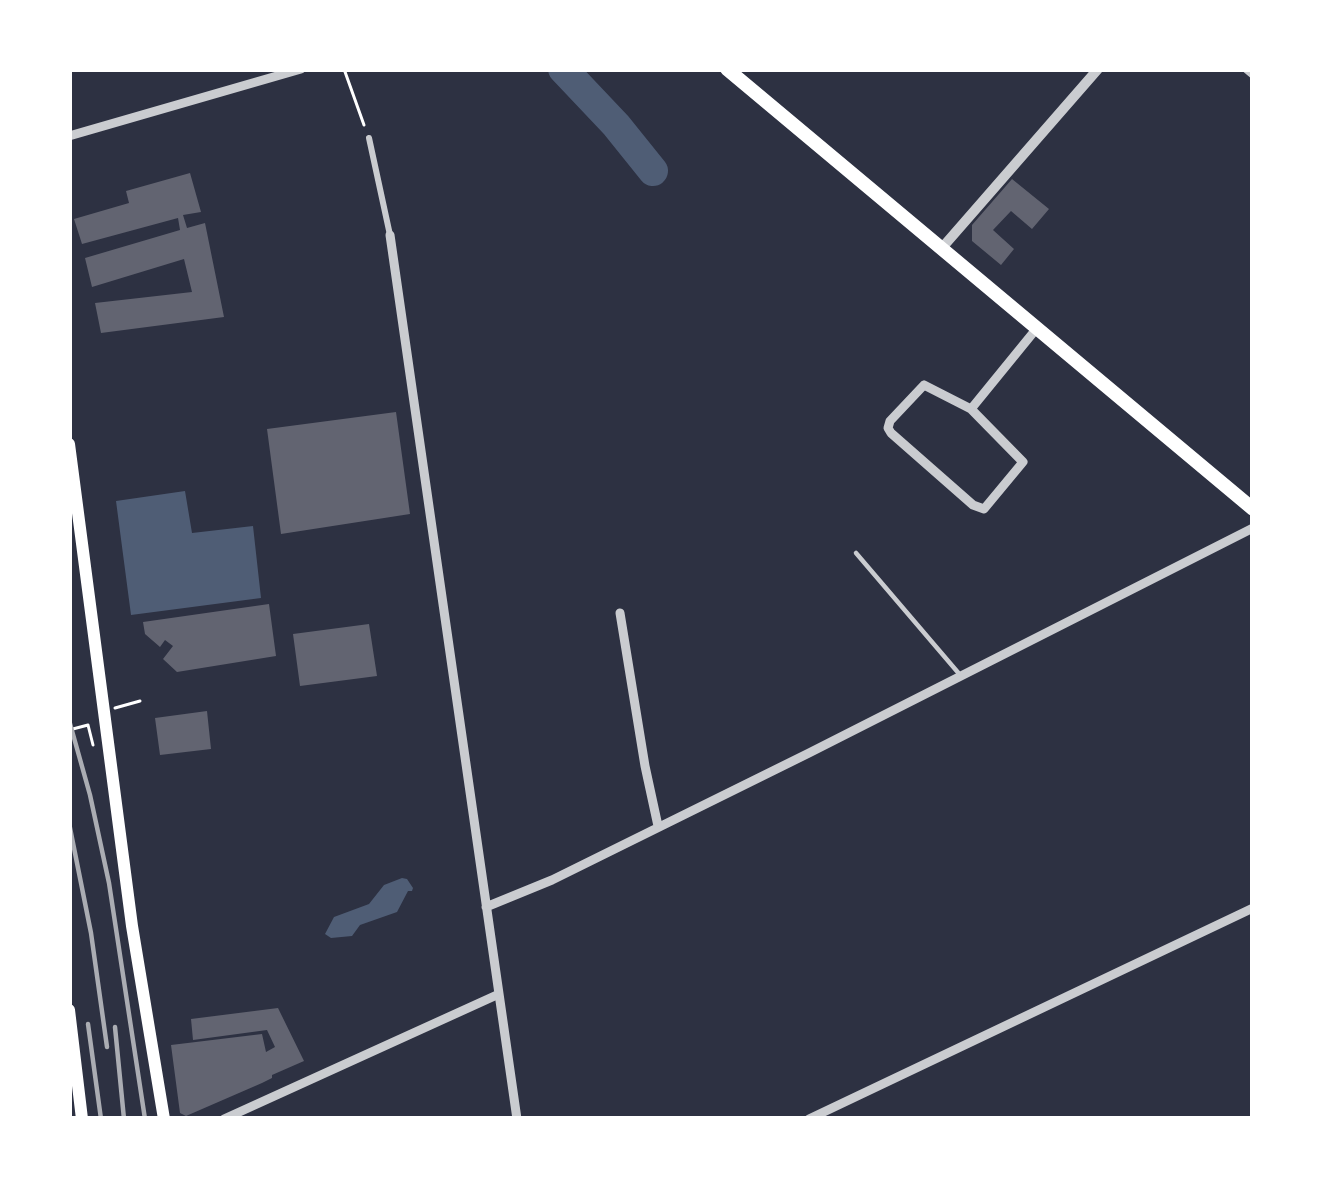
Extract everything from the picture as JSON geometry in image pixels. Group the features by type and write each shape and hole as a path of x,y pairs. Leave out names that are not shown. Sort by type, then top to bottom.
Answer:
{"main road":[{"path":"727,69 1253,509"},
{"path":"69,444 132,926 164,1119"},
{"path":"69,1010 82,1119"}],"street":[{"path":"69,136 301,69"},
{"path":"941,249 1098,69"},
{"path":"369,138 390,235 517,1119"},
{"path":"971,409 1037,328"},
{"path":"924,385 971,409 1024,462 980,509 888,428 924,385"},
{"path":"486,907 552,880 1253,528"},
{"path":"620,613 658,826"},
{"path":"809,1119 1253,908"},
{"path":"224,1119 499,994"}],"lane":[{"path":"856,554 962,676"}],"path":[{"path":"344,69 369,138"},
{"path":"105,711 140,701"},
{"path":"69,730 88,725"}],"water":[{"path":"185,491 192,533 253,526 261,598 131,615 116,501"},
{"path":"402,878 413,888 397,912 360,925 352,936 325,934 334,917 369,904 384,885"}],"building":[{"path":"190,173 201,212 183,215 187,228 205,223 224,317 101,333 95,303 192,292 184,259 92,287 85,258 180,230 178,218 82,244 74,219 129,203 126,191"},
{"path":"1012,179 1049,209 1032,229 1011,211 993,230 1014,249 1001,265 972,241 972,225"},
{"path":"396,412 410,514 281,534 267,429"},
{"path":"269,604 276,656 177,672 163,659 173,646 165,640 160,647 145,634 143,622"},
{"path":"369,624 377,676 300,686 293,634"},
{"path":"207,711 211,749 160,755 155,718"},
{"path":"278,1008 304,1061 186,1116 180,1113 171,1045 262,1034 266,1052 275,1047 267,1030 193,1040 191,1019"}],"waterway":[{"path":"563,69 653,171"}],"railway":[{"path":"69,720 109,883 145,1119"},
{"path":"69,823 107,1047"},
{"path":"88,1024 101,1119"},
{"path":"115,1027 124,1119"}]}
